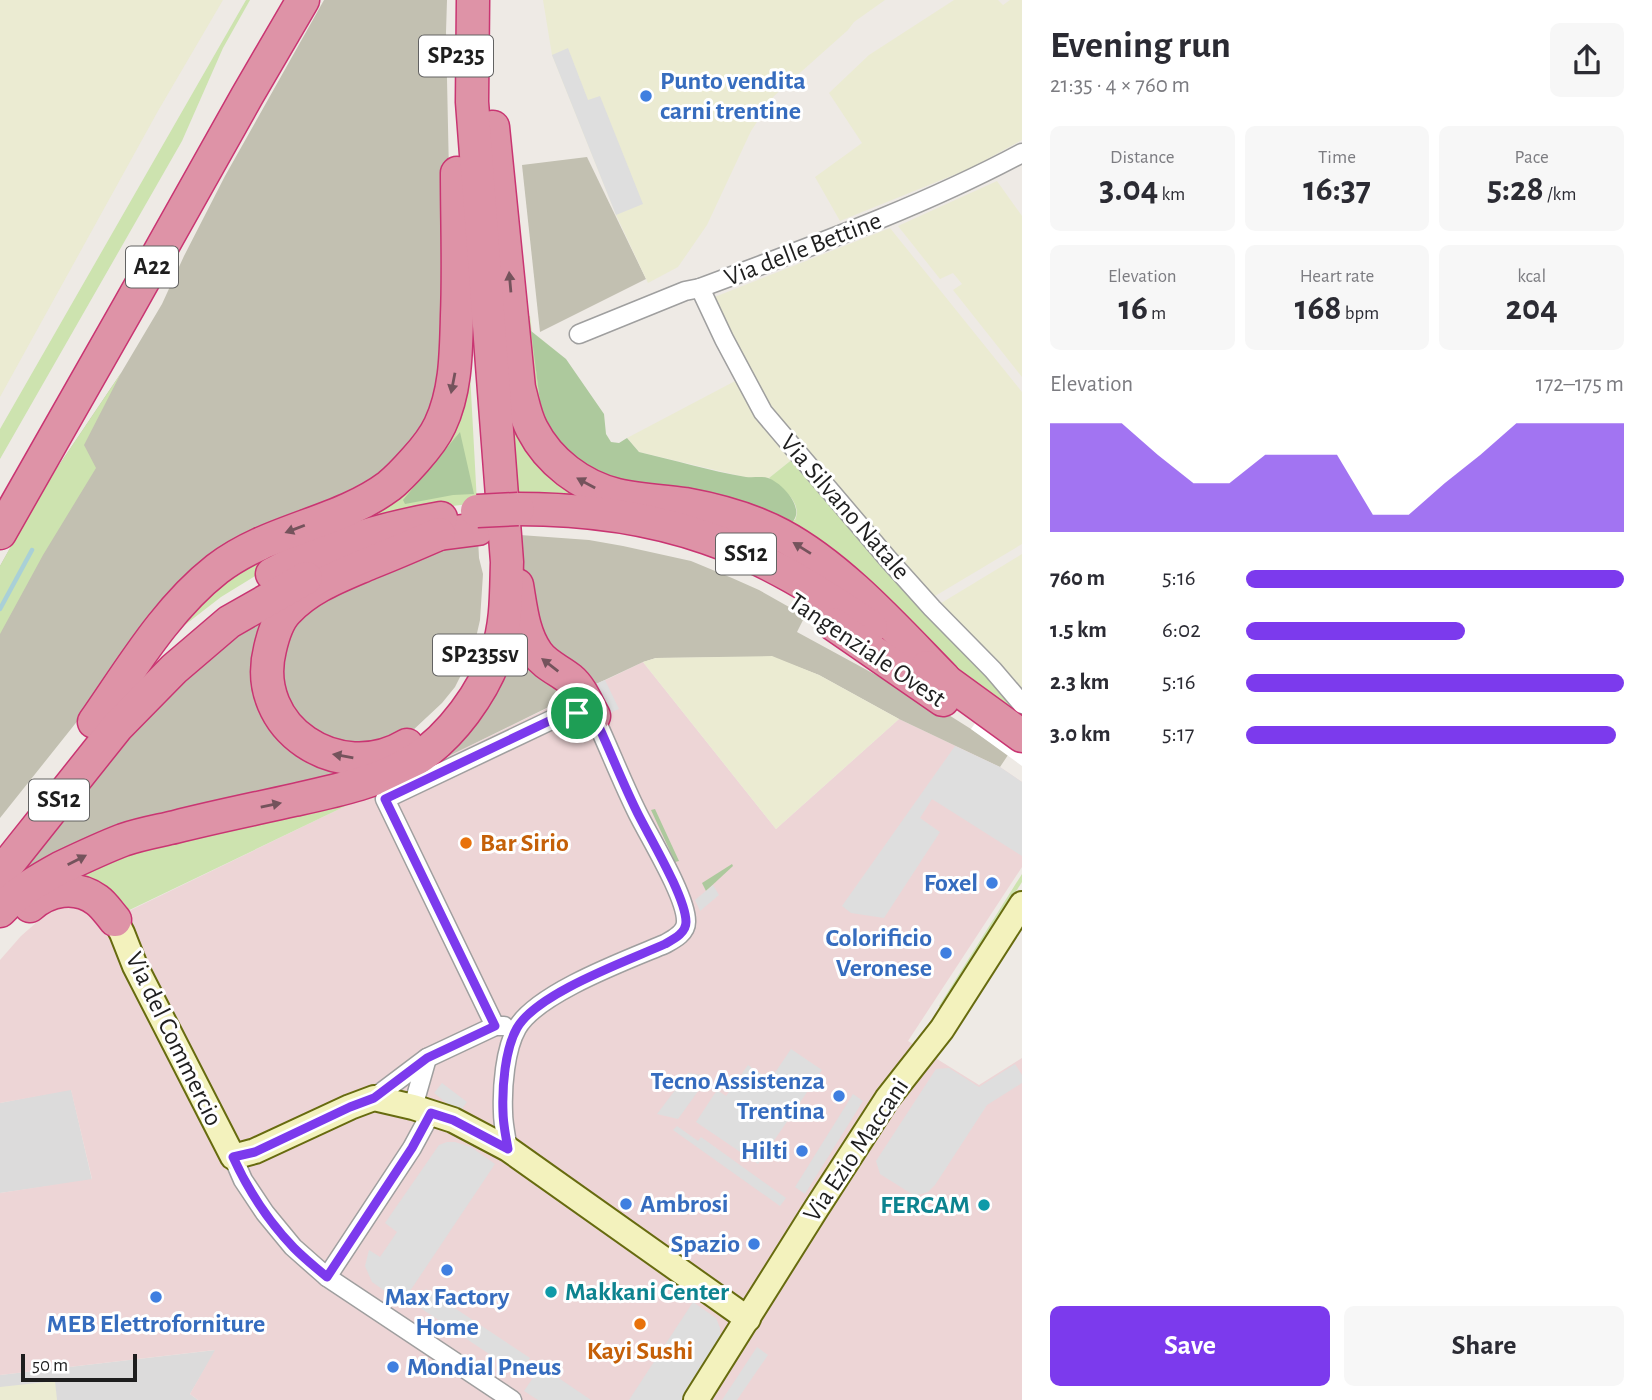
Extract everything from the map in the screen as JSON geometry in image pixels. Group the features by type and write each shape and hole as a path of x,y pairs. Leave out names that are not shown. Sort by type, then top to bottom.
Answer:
{"highway":[{"name":"A22","path":"0,495 282,0"},
{"name":"A22","path":"0,533 303,0"},
{"name":"SP235","path":"455,0 457,112"},
{"name":"SP235sv","path":"0,911 26,888 43,878 86,855 126,839 330,791 376,779 397,770 417,759 459,720 479,691 497,652 505,619 507,562 477,186 472,103 473,14"},
{"name":"SP235sv","path":"473,14 495,135 519,388 531,428 542,447 556,463 598,489 619,495 705,508 747,519 782,535 816,557 855,590 944,678"},
{"path":"94,722 155,635 196,587 219,568 272,538 346,510 374,496 401,476 440,426 450,398 456,367 459,266 457,112"},
{"name":"SP235sv","path":"439,534 327,581 286,612 274,635 267,659 268,689 286,724 305,743 321,751 347,758 368,758 398,750 420,736 445,712 465,686 479,657 490,612 489,537 468,202 457,112"},
{"name":"Tangenziale Ovest","path":"0,842 94,722 155,661 211,615 253,585 285,568 358,538 394,527 594,512 707,538 756,558 827,596 944,678 1022,756"},
{"name":"Tangenziale Ovest","path":"519,518 541,526 595,531 668,545 736,570 780,592 980,716 1022,736"},
{"name":"Tangenziale Ovest","path":"0,874 117,727 174,669 229,622 321,570 478,520"},
{"path":"507,562 517,580 522,618 530,642 548,665 575,685 594,716"},
{"path":"0,932 43,896 65,890 95,898 115,920"}],"street":[{"name":"Via delle Bettine","path":"579,334 685,291 884,218 1022,153"},
{"name":"Via Silvano Natale","path":"699,288 763,412 888,559 1022,704"},
{"path":"495,1026 385,799 566,713 594,716 637,812 676,889 683,905 686,924 684,931 665,944 583,980 537,1005 518,1026 510,1045 505,1073 503,1112 508,1149"},
{"name":"Via Ezio Maccani","path":"696,1400 887,1099 942,1029 1022,904"},
{"name":"Via del Commercio","path":"115,920 243,1180 265,1213 293,1247 327,1277 512,1400"},
{"name":"Via del Commercio","path":"233,1157 255,1152 374,1098 427,1058 495,1026 518,1026"},
{"path":"327,1277 412,1148 422,1110 427,1058"},
{"path":"374,1098 453,1120 508,1149 748,1318"}],"shaded area":[{"path":"324,0 447,0 450,221 446,379 408,458 150,630 0,818 0,566 43,489 121,373 162,304 225,176"},
{"path":"568,48 588,100 600,96 643,204 616,215 552,55"},
{"path":"587,157 646,279 540,332 522,165"},
{"path":"520,535 589,540 691,561 759,590 805,616 797,632 944,712 1008,755 1000,767 899,719 819,675 772,657 656,658 575,694 406,777 452,740"},
{"path":"478,538 483,574 480,620 468,661 455,687 411,732 387,745 317,740 279,696 282,632 294,614 374,570"},
{"path":"288,598 262,693 363,765 0,892 129,732 176,681"},
{"path":"643,662 776,829 899,719 1000,767 1022,782 1022,867 908,1041 979,1085 1022,1058 1022,1400 198,1400 190,1394 215,1350 0,1375 0,1193 92,1179 71,1090 0,1103 0,960 21,936 45,915 61,906 77,905 104,923"},
{"path":"605,680 619,709 605,715 591,686"},
{"path":"955,746 1000,767 1022,782 1022,856 932,799 920,818 940,832 884,918 851,913 842,906"},
{"path":"713,885 719,895 700,911 695,900"},
{"path":"791,1049 822,1070 758,1164 696,1122 717,1090 726,1096 748,1065 770,1080"},
{"path":"1015,1064 1022,1075 1022,1083 987,1105 928,1192 915,1196 880,1174 876,1161 936,1069 949,1068 979,1087"},
{"path":"688,1073 709,1076 678,1119 657,1114"},
{"path":"442,1083 467,1102 459,1113 434,1093"},
{"path":"71,1089 92,1180 0,1193 0,1103"},
{"path":"853,1094 863,1101 805,1194 795,1187"},
{"path":"677,1126 698,1141 701,1137 786,1198 780,1206 673,1130"},
{"path":"447,1142 471,1147 495,1164 402,1303 372,1282 365,1266 369,1250 380,1257 397,1232 385,1223 439,1145"},
{"path":"426,1289 530,1358 519,1374 416,1305"},
{"path":"693,1302 716,1318 720,1328 720,1341 684,1400 629,1400"},
{"path":"757,1347 768,1355 737,1400 722,1400"},
{"path":"216,1350 190,1394 198,1400 0,1400 0,1375"},
{"path":"541,1366 591,1400 538,1400 524,1391"}],"green space":[{"path":"0,0 223,0 158,111 0,397"},
{"path":"246,0 250,0 223,48 182,141 0,459 0,429"},
{"path":"543,0 885,0 854,22 774,96 751,131 707,225 678,267 648,283 616,215 552,55"},
{"path":"954,0 998,0 1003,5 1010,0 1022,0 1022,140 971,168 840,221 815,177 862,143 829,93 869,55"},
{"path":"997,181 1022,216 1022,377 953,290 962,284 953,273 940,279 898,226"},
{"path":"497,221 538,454 781,544 789,565 513,501"},
{"path":"890,228 1022,392 1022,544 930,599 763,399 712,298"},
{"path":"521,316 530,316 540,402 546,423 680,488 795,520 797,513 793,501 785,490 769,478 794,458 1018,706 1022,721 990,700 842,570 600,482 540,428"},
{"path":"531,331 566,359 604,414 606,434 611,442 619,443 627,438 639,452 733,475 768,478 780,485 791,498 795,505 795,518 790,524 680,488 625,480 593,471 581,464 554,438 546,423 540,402"},
{"path":"468,336 477,503 436,508 257,575 221,597 181,628 135,670 215,582 384,500"},
{"path":"121,373 84,445 96,468 43,555 0,634 0,566 43,489"},
{"path":"737,380 794,458 769,478 749,478 639,452 627,438"},
{"path":"460,432 474,494 405,504 403,500"},
{"path":"1022,554 1022,695 938,605"},
{"path":"772,656 819,675 899,719 776,829 643,662 656,658"},
{"path":"406,777 119,915 64,872"},
{"path":"655,809 679,861 675,862 651,810"},
{"path":"732,864 733,866 706,891 702,883"},
{"path":"1022,874 1022,882 942,1009 939,1006"},
{"path":"55,1381 57,1400 0,1400 0,1387"}],"pier":[{"path":"985,709 1022,722 1022,766 971,729"}],"waterway":[{"path":"0,609 32,550"}],"place":[{"name":"Punto vendita carni trentine","path":"646,96"},
{"name":"Bar Sirio","path":"466,843"},
{"name":"Foxel","path":"992,883"},
{"name":"Colorificio Veronese","path":"946,953"},
{"name":"Tecno Assistenza Trentina","path":"839,1096"},
{"name":"Hilti","path":"802,1151"},
{"name":"Ambrosi","path":"626,1204"},
{"name":"FERCAM","path":"984,1205"},
{"name":"Spazio","path":"754,1244"},
{"name":"Max Factory Home","path":"447,1270"},
{"name":"Makkani Center","path":"551,1292"},
{"name":"MEB Elettroforniture","path":"156,1297"},
{"name":"Kayi Sushi","path":"640,1324"},
{"name":"Mondial Pneus","path":"393,1367"}],"route":[{"path":"566,713 577,713 594,716 683,905 686,924 684,931 665,944 583,980 537,1005 518,1026 510,1045 503,1112 508,1149 453,1120 431,1113 412,1148 327,1277 293,1247 265,1213 243,1180 233,1157 255,1152 374,1098 427,1058 495,1026 385,799 566,713"}]}
